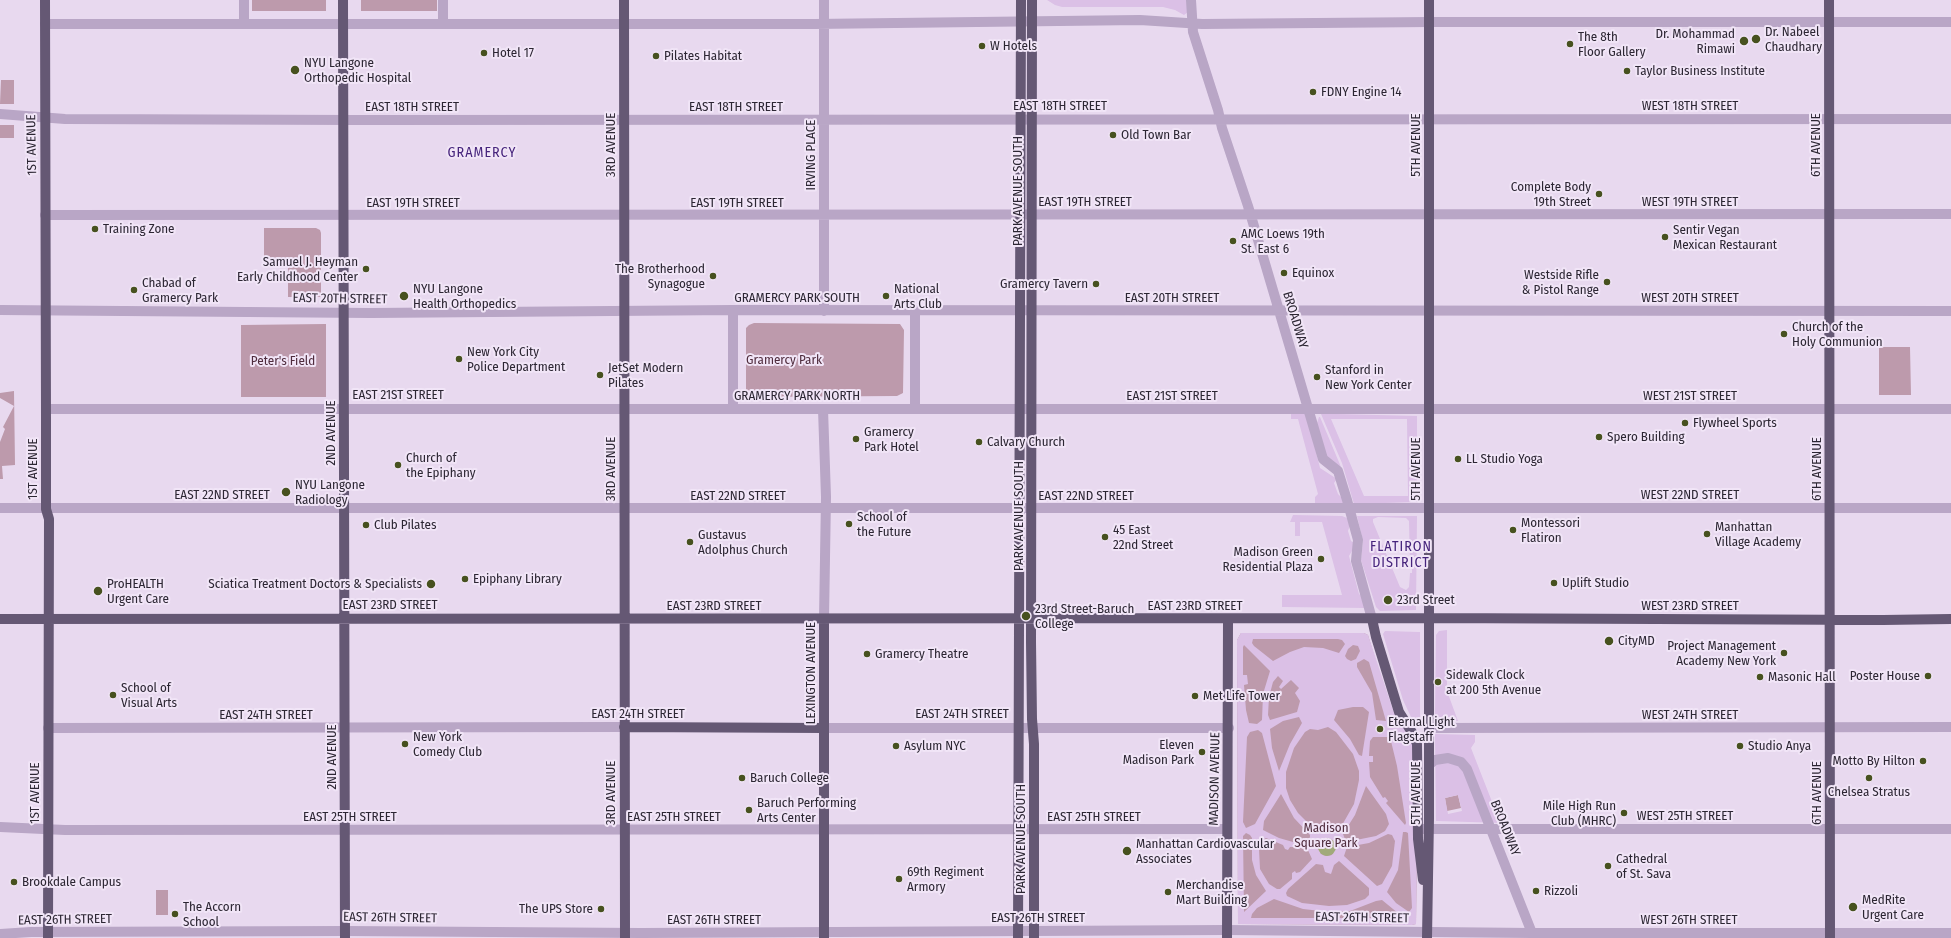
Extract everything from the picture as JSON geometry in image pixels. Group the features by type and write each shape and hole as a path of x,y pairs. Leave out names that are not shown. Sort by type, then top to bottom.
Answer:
{"main road":[{"name":"1ST AVENUE","path":"45,0 46,509 49,519 48,935"},
{"name":"2ND AVENUE","path":"344,0 343,215 345,934"},
{"name":"3RD AVENUE","path":"624,0 625,935"},
{"path":"1021,0 1026,21"},
{"path":"1026,21 1032,0"},
{"name":"5TH AVENUE","path":"1427,935 1429,829 1429,0"},
{"name":"6TH AVENUE","path":"1829,0 1830,935"},
{"name":"PARK AVENUE SOUTH","path":"1026,21 1021,119 1021,311 1032,509 1034,935"},
{"name":"PARK AVENUE SOUTH","path":"1018,935 1018,619 1021,509 1032,311 1032,120 1026,21"},
{"name":"EAST 23RD STREET","path":"0,618 1429,618"},
{"name":"WEST 23RD STREET","path":"1429,618 1951,619"},
{"name":"LEXINGTON AVENUE","path":"824,619 824,935"},
{"name":"MADISON AVENUE","path":"1227,934 1229,728 1228,619"},
{"path":"1372,619 1393,695 1401,716 1413,734 1417,744 1420,863 1428,902"},
{"name":"EAST 24TH STREET","path":"624,728 824,728"}],"street":[{"path":"244,0 244,23"},
{"path":"443,0 443,23"},
{"name":"IRVING PLACE","path":"824,0 824,311"},
{"name":"BROADWAY","path":"1191,0 1192,23 1323,459 1338,471 1358,540 1356,560 1372,619"},
{"path":"45,24 824,24 1140,20 1192,23 1951,22"},
{"name":"EAST 18TH STREET","path":"0,114 65,119 1428,119"},
{"name":"WEST 18TH STREET","path":"1428,119 1951,118"},
{"name":"WEST 19TH STREET","path":"1429,215 1951,214"},
{"name":"EAST 19TH STREET","path":"45,215 1429,215"},
{"name":"EAST 20TH STREET","path":"0,310 344,312 679,311"},
{"path":"733,310 734,409"},
{"name":"WEST 20TH STREET","path":"1429,310 1951,311"},
{"name":"EAST 20TH STREET","path":"915,311 1429,310"},
{"name":"GRAMERCY PARK SOUTH","path":"679,311 915,311"},
{"path":"915,311 915,409"},
{"name":"LEXINGTON AVENUE","path":"823,408 825,509 824,619"},
{"name":"EAST 21ST STREET","path":"46,409 678,409"},
{"name":"GRAMERCY PARK NORTH","path":"678,409 915,409"},
{"name":"EAST 21ST STREET","path":"915,409 1429,409"},
{"name":"WEST 21ST STREET","path":"1429,409 1951,409"},
{"name":"EAST 22ND STREET","path":"0,508 1429,509"},
{"name":"WEST 22ND STREET","path":"1429,509 1951,508"},
{"name":"WEST 24TH STREET","path":"1429,728 1951,727"},
{"name":"EAST 24TH STREET","path":"48,728 624,728"},
{"name":"EAST 24TH STREET","path":"824,728 1229,728"},
{"name":"BROADWAY","path":"1429,765 1435,760 1444,758 1454,759 1463,764 1468,772 1492,829 1533,936"},
{"name":"EAST 25TH STREET","path":"0,827 48,829 345,830 1227,830"},
{"name":"WEST 25TH STREET","path":"1418,829 1951,829"},
{"name":"WEST 26TH STREET","path":"1427,935 1830,935 1951,933"},
{"name":"EAST 26TH STREET","path":"0,934 1427,935"}],"green space":[{"path":"252,0 326,0 326,11 252,11"},
{"path":"361,0 437,0 437,11 361,11"},
{"path":"1,80 14,80 14,104 0,104"},
{"path":"0,125 14,125 14,138 0,138"},
{"path":"264,228 316,228 320,230 321,297 288,297 288,263 264,263"},
{"name":"Gramercy Park","path":"754,323 900,324 904,330 903,393 897,396 749,397 746,390 746,328"},
{"name":"Peter's Field","path":"326,324 326,397 241,397 241,325"},
{"path":"1879,347 1910,347 1911,395 1879,395"},
{"path":"14,391 15,465 2,466 3,479 0,479 0,442 5,429 3,427 14,406 0,398 0,393"},
{"name":"Madison Square Park","path":"1241,633 1364,633 1368,635 1399,737 1410,792 1417,849 1416,924 1238,924 1237,640"},
{"path":"1458,795 1461,808 1447,811 1445,798"},
{"path":"156,890 168,890 168,915 156,915"}],"shaded area":[{"path":"1047,0 1188,0 1188,12 1184,15 1175,10 1163,7 1062,7"},
{"path":"1306,412 1320,468 1337,479 1334,483 1338,494 1342,498 1345,505 1315,504 1315,497 1318,494 1298,419 1291,419 1291,413"},
{"path":"1334,412 1337,414 1417,416 1417,502 1354,504 1342,463 1321,414","holes":["1331,419 1407,419 1408,496 1364,496"]},
{"path":"1319,417 1341,467 1326,458 1317,423"},
{"path":"1293,515 1342,516 1347,518 1350,525 1348,531 1351,541 1356,544 1349,556 1359,594 1364,598 1366,608 1282,607 1282,595 1342,595 1322,522 1300,522 1300,536 1295,536 1295,522 1290,522"},
{"path":"1357,516 1417,516 1416,610 1380,611 1376,607 1361,560 1363,541","holes":["1378,517 1406,518 1409,521 1410,568 1412,568 1409,587 1406,590 1400,587 1373,522 1373,519"]},
{"path":"1447,630 1447,691 1458,721 1439,721 1435,717 1436,635 1439,631"},
{"path":"1385,631 1420,632 1420,720 1418,722 1415,722 1411,717 1403,700 1383,634"},
{"path":"1241,633 1364,633 1368,635 1393,710 1413,744 1413,809 1417,849 1416,924 1238,924 1237,640","holes":["1253,639 1338,639 1342,640 1345,644 1339,653 1323,648 1304,647 1290,652 1273,661 1254,646 1252,643","1244,645 1270,671 1263,694 1262,720 1257,724 1249,723 1246,710 1244,685 1248,684 1247,675 1243,675","1353,645 1358,646 1360,651 1356,659 1351,661 1345,656 1348,649","1364,659 1369,662 1386,721 1376,720 1372,693 1357,667 1357,663","1278,676 1283,681 1279,687 1281,689 1291,680 1299,688 1295,693 1300,701 1297,712 1270,720 1268,715 1269,697 1273,682","1363,707 1369,712 1362,756 1359,755 1350,739 1334,720 1338,710","1299,717 1302,723 1290,744 1279,771 1272,748 1270,729 1283,721","1328,727 1336,732 1353,754 1359,771 1359,780 1354,804 1341,827 1338,829 1314,829 1298,813 1290,800 1286,788 1286,772 1294,748 1305,732 1310,729 1318,730","1258,730 1262,733 1276,786 1255,824 1246,828 1243,822 1247,737 1250,732","1373,737 1390,737 1397,766 1406,823 1405,825 1386,803 1388,801 1385,797 1383,798 1370,777 1369,762 1373,762 1373,756 1369,756 1370,741","1366,786 1386,814 1389,824 1385,831 1376,836 1346,842 1343,834 1355,815","1281,794 1294,818 1310,835 1310,837 1307,842 1293,842 1279,838 1263,830 1264,821","1403,832 1406,832 1408,833 1412,908 1409,912 1396,903 1387,892 1398,870","1246,833 1252,838 1252,860 1256,875 1266,891 1244,912 1243,836","1388,834 1392,835 1395,841 1392,866 1382,884 1377,886 1344,856 1347,847 1369,843","1266,838 1283,845 1285,849 1288,850 1290,847 1307,848 1312,859 1300,872 1296,873 1295,871 1292,873 1292,879 1280,889 1277,889 1269,884 1260,869 1259,849 1262,840","1327,838 1334,841 1336,846 1332,855 1326,856 1321,854 1318,845","1339,861 1369,888 1369,895 1365,899 1347,905 1329,906 1302,903 1287,896 1286,893 1288,889 1316,864 1323,865 1325,872 1331,874 1334,865","1274,899 1303,909 1330,912 1350,911 1382,900 1404,918 1251,918 1252,914 1257,908"]},
{"path":"1435,734 1475,735 1475,742 1471,748 1498,817 1501,817 1504,823 1436,821","holes":["1458,795 1462,811 1448,814 1445,798"]},
{"path":"1327,838 1331,839 1335,843 1335,851 1331,855 1327,856 1323,855 1319,851 1318,847 1319,843 1323,839"}],"place":[{"name":"Dr. Nabeel Chaudhary","path":"1756,39"},
{"name":"Dr. Mohammad Rimawi","path":"1744,41"},
{"name":"The 8th Floor Gallery","path":"1570,44"},
{"name":"W Hotels","path":"982,46"},
{"name":"Hotel 17","path":"484,53"},
{"name":"Pilates Habitat","path":"656,56"},
{"name":"NYU Langone Orthopedic Hospital","path":"295,70"},
{"name":"Taylor Business Institute","path":"1627,71"},
{"name":"FDNY Engine 14","path":"1313,92"},
{"name":"Old Town Bar","path":"1113,135"},
{"name":"Complete Body 19th Street","path":"1599,194"},
{"name":"Training Zone","path":"95,229"},
{"name":"Sentir Vegan Mexican Restaurant","path":"1665,237"},
{"name":"AMC Loews 19th St. East 6","path":"1233,241"},
{"name":"Samuel J. Heyman Early Childhood Center","path":"366,269"},
{"name":"Equinox","path":"1284,273"},
{"name":"The Brotherhood Synagogue","path":"713,276"},
{"name":"Westside Rifle & Pistol Range","path":"1607,282"},
{"name":"Gramercy Tavern","path":"1096,284"},
{"name":"Chabad of Gramercy Park","path":"134,290"},
{"name":"NYU Langone Health Orthopedics","path":"404,296"},
{"name":"National Arts Club","path":"886,296"},
{"name":"Church of the Holy Communion","path":"1784,334"},
{"name":"New York City Police Department","path":"459,359"},
{"name":"JetSet Modern Pilates","path":"600,375"},
{"name":"Stanford in New York Center","path":"1317,377"},
{"name":"Flywheel Sports","path":"1685,423"},
{"name":"Spero Building","path":"1599,437"},
{"name":"Gramercy Park Hotel","path":"856,439"},
{"name":"Calvary Church","path":"979,442"},
{"name":"LL Studio Yoga","path":"1458,459"},
{"name":"Church of the Epiphany","path":"398,465"},
{"name":"NYU Langone Radiology","path":"286,492"},
{"name":"School of the Future","path":"849,524"},
{"name":"Club Pilates","path":"366,525"},
{"name":"Montessori Flatiron","path":"1513,530"},
{"name":"Manhattan Village Academy","path":"1707,534"},
{"name":"45 East 22nd Street","path":"1105,537"},
{"name":"Gustavus Adolphus Church","path":"690,542"},
{"name":"Madison Green Residential Plaza","path":"1321,559"},
{"name":"Epiphany Library","path":"465,579"},
{"name":"Uplift Studio","path":"1554,583"},
{"name":"Sciatica Treatment Doctors & Specialists","path":"431,584"},
{"name":"ProHEALTH Urgent Care","path":"98,591"},
{"name":"23rd Street","path":"1388,600"},
{"name":"23rd Street-Baruch College","path":"1026,616"},
{"name":"CityMD","path":"1609,641"},
{"name":"Project Management Academy New York","path":"1784,653"},
{"name":"Gramercy Theatre","path":"867,654"},
{"name":"Poster House","path":"1928,676"},
{"name":"Masonic Hall","path":"1760,677"},
{"name":"Sidewalk Clock at 200 5th Avenue","path":"1438,682"},
{"name":"School of Visual Arts","path":"113,695"},
{"name":"Met Life Tower","path":"1195,696"},
{"name":"Eternal Light Flagstaff","path":"1380,729"},
{"name":"New York Comedy Club","path":"405,744"},
{"name":"Asylum NYC","path":"896,746"},
{"name":"Studio Anya","path":"1740,746"},
{"name":"Eleven Madison Park","path":"1202,752"},
{"name":"Motto By Hilton","path":"1923,761"},
{"name":"Baruch College","path":"742,778"},
{"name":"Chelsea Stratus","path":"1869,778"},
{"name":"Baruch Performing Arts Center","path":"749,810"},
{"name":"Mile High Run Club (MHRC)","path":"1624,813"},
{"name":"Manhattan Cardiovascular Associates","path":"1127,851"},
{"name":"Cathedral of St. Sava","path":"1608,866"},
{"name":"69th Regiment Armory","path":"899,879"},
{"name":"Brookdale Campus","path":"14,882"},
{"name":"Rizzoli","path":"1536,891"},
{"name":"Merchandise Mart Building","path":"1168,892"},
{"name":"MedRite Urgent Care","path":"1853,907"},
{"name":"The UPS Store","path":"601,909"},
{"name":"The Accorn School","path":"175,914"}],"district":[{"name":"GRAMERCY","path":"482,153"},
{"name":"FLATIRON DISTRICT","path":"1401,556"}]}
